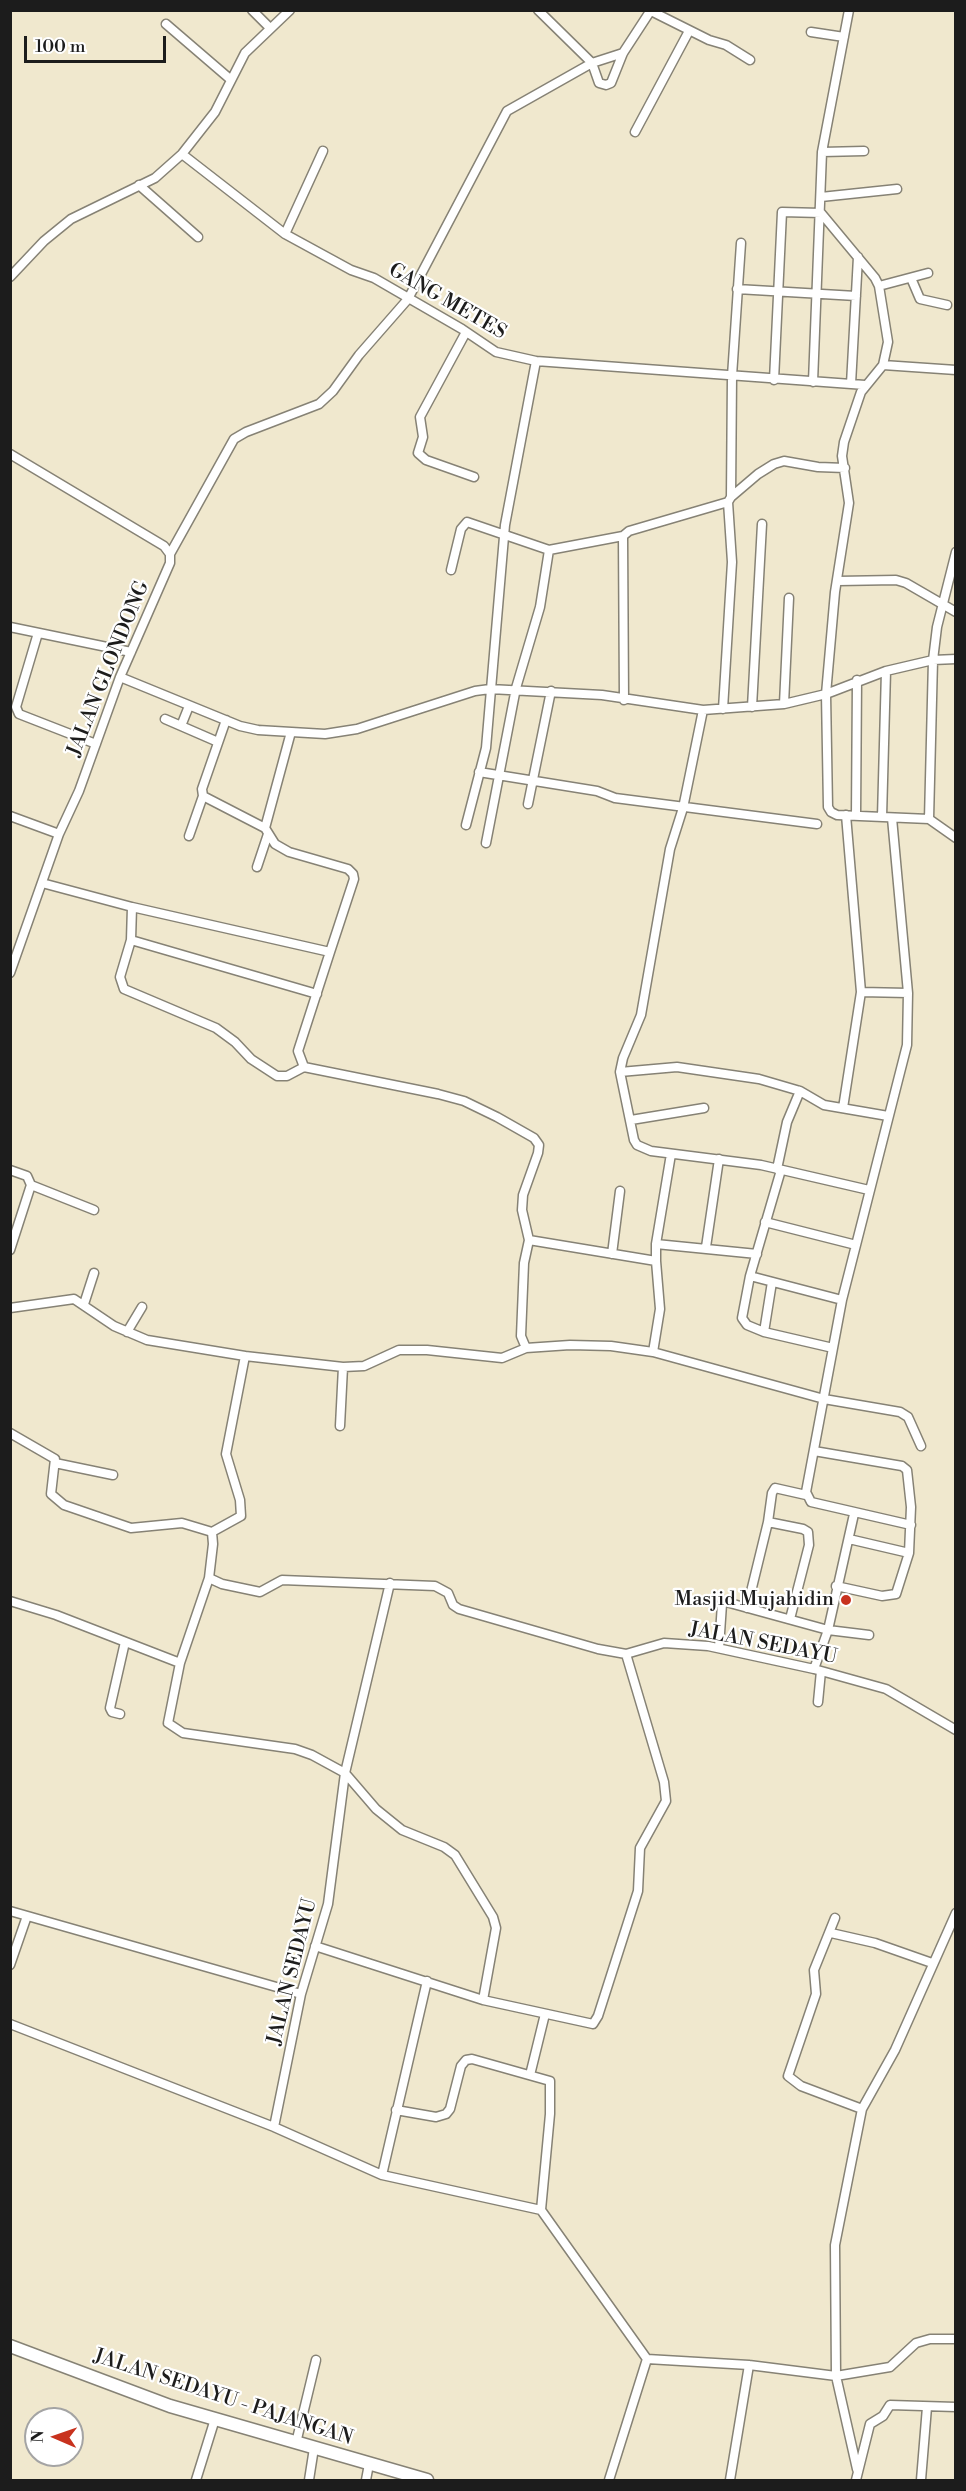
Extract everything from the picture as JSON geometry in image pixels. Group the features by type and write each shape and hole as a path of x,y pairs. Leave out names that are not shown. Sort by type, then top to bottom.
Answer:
{"main road":[{"name":"JALAN SEDAYU - PAJANGAN","path":"10,2346 145,2397 427,2481"}],"street":[{"path":"252,10 270,28"},
{"path":"10,277 44,241 71,219 155,178 182,154 215,112 230,79 246,53 290,10"},
{"path":"537,10 592,63 599,82 606,85 611,83 623,53 650,11 688,31 726,45 750,60"},
{"path":"813,382 822,153 849,10"},
{"path":"166,24 230,79"},
{"path":"635,132 688,31"},
{"path":"812,32 844,37"},
{"name":"JALAN GLONDONG","path":"10,974 59,834 79,791 120,677 170,563 170,554 234,439 319,404 333,390 359,355 408,299 505,114 523,100 592,63 623,53"},
{"path":"285,234 323,151"},
{"path":"822,153 864,151"},
{"name":"GANG METES","path":"182,154 285,234 351,270 374,278 496,352 536,361 866,385"},
{"path":"139,185 198,237"},
{"path":"821,197 897,189"},
{"path":"774,380 782,212 821,213 870,270 879,286 888,342 883,365 866,385 847,428 842,456 849,503 826,694 828,807 833,814 929,819 956,838"},
{"path":"723,709 732,542 729,500 732,376 741,243"},
{"path":"851,384 858,257"},
{"path":"879,286 928,273"},
{"path":"911,278 920,299 947,305"},
{"path":"737,289 856,296"},
{"path":"466,332 420,417 423,437 417,453 426,460 474,477"},
{"path":"466,825 486,748 504,533 536,361"},
{"path":"883,365 956,370"},
{"path":"10,454 164,546 170,554"},
{"path":"451,570 464,523 469,522 504,533 549,550 623,536 629,531 729,500 758,474 784,461 818,467 844,468"},
{"path":"752,707 762,524"},
{"path":"623,536 624,700"},
{"path":"486,843 516,688 540,608 549,550"},
{"path":"929,819 933,660 942,605 956,552"},
{"path":"838,581 896,580 915,587 956,612"},
{"path":"784,704 789,598"},
{"path":"10,627 131,652"},
{"path":"38,633 14,704 19,714 96,744"},
{"path":"120,677 189,706 258,730 325,734 357,729 490,688 602,695 703,710 723,709 784,704 826,694 886,670 933,660 956,659"},
{"path":"882,817 886,670"},
{"path":"843,1108 861,992 851,815 857,680"},
{"path":"528,804 551,692"},
{"path":"181,726 189,706"},
{"path":"703,710 683,808 670,849 643,1005 620,1072 637,1145 651,1151 719,1159 869,1190"},
{"path":"165,719 218,742"},
{"path":"189,836 203,796 202,789 226,720"},
{"path":"257,867 291,732"},
{"path":"479,772 597,790 615,798 817,825"},
{"path":"203,796 267,831 275,844 289,852 348,869 353,874 354,879 298,1051 304,1067"},
{"path":"10,816 59,834"},
{"path":"806,1495 842,1300 907,1045 908,993 892,818"},
{"path":"42,883 132,907 330,952"},
{"path":"132,907 131,940 120,977 124,989 216,1028 235,1042 251,1059 277,1076 287,1076 304,1067 394,1084 464,1101 516,1126 534,1138 539,1145 538,1153 523,1195 522,1210 529,1240 524,1263 520,1336 526,1348"},
{"path":"131,940 317,994"},
{"path":"861,992 908,993"},
{"path":"620,1072 677,1067 759,1079 800,1091 824,1105 888,1116"},
{"path":"800,1091 786,1122 779,1170 750,1276 742,1318 747,1325 764,1332 833,1348"},
{"path":"631,1119 704,1108"},
{"path":"653,1352 660,1310 656,1244 671,1154"},
{"path":"706,1247 719,1159"},
{"path":"10,1170 27,1176 31,1185 10,1250"},
{"path":"31,1185 94,1210"},
{"path":"612,1254 620,1191"},
{"path":"765,1222 856,1245"},
{"path":"529,1240 656,1261"},
{"path":"656,1244 706,1247 757,1254"},
{"path":"84,1304 94,1273"},
{"path":"750,1276 842,1300"},
{"path":"764,1332 772,1282"},
{"path":"10,1308 64,1298 74,1299 114,1326 147,1340 245,1356 252,1354 344,1367 364,1366 399,1350 427,1350 502,1358 526,1348 580,1345 653,1352 824,1399 904,1414 921,1446"},
{"path":"127,1332 142,1307"},
{"path":"10,1433 52,1455 55,1463 51,1494 64,1505 131,1528 182,1523 212,1532 241,1516 240,1500 226,1454 245,1356"},
{"path":"340,1426 344,1367"},
{"path":"814,1451 906,1467 911,1526 909,1553 896,1594 882,1596 836,1586"},
{"path":"55,1463 113,1475"},
{"path":"747,1608 768,1522 771,1493 775,1488 806,1495 811,1502 911,1526"},
{"path":"818,1702 817,1670 854,1514"},
{"path":"768,1522 803,1529 809,1537 790,1620"},
{"path":"212,1532 209,1578 180,1663 168,1715 171,1727 183,1733 295,1749 312,1755 345,1773 376,1809 402,1830 444,1847 455,1855 493,1917 496,1936 483,2000"},
{"path":"849,1539 909,1553"},
{"name":"JALAN SEDAYU","path":"209,1578 222,1584 260,1592 282,1580 435,1586 449,1595 453,1605 459,1609 598,1649 626,1654 664,1643 719,1648 817,1670 886,1689 956,1730"},
{"name":"JALAN SEDAYU","path":"274,2127 301,1994 328,1904 345,1773 390,1584"},
{"path":"10,1601 56,1615 180,1663"},
{"path":"719,1648 723,1604 730,1603 828,1630 868,1635"},
{"path":"120,1714 113,1713 110,1708 125,1642"},
{"path":"315,1946 483,2000 589,2025 595,2021 638,1891 640,1848 664,1809 666,1801 664,1782 626,1654"},
{"path":"10,1911 301,1994"},
{"path":"857,2469 836,2376 835,2245 862,2109 895,2049 956,1913"},
{"path":"10,1965 27,1916"},
{"path":"835,1918 831,1933 814,1970 816,1995 788,2076 801,2086 862,2109"},
{"path":"831,1933 875,1943 932,1964"},
{"path":"382,2175 428,1981"},
{"path":"530,2075 545,2014"},
{"path":"10,2024 274,2127 382,2175 541,2210"},
{"path":"396,2110 435,2117 446,2114 450,2109 461,2066 466,2060 472,2059 546,2079 552,2086 541,2210 647,2359"},
{"path":"647,2359 749,2365 836,2376 890,2367 915,2343 930,2339 956,2339"},
{"path":"609,2481 647,2359"},
{"path":"296,2443 316,2360"},
{"path":"730,2481 749,2365"},
{"path":"856,2481 857,2469 870,2424 883,2416 890,2405 956,2407"},
{"path":"921,2481 927,2406"},
{"path":"196,2481 214,2419"},
{"path":"309,2481 314,2448"},
{"path":"366,2481 369,2464"}],"place":[{"name":"Masjid Mujahidin","path":"846,1600"}]}
